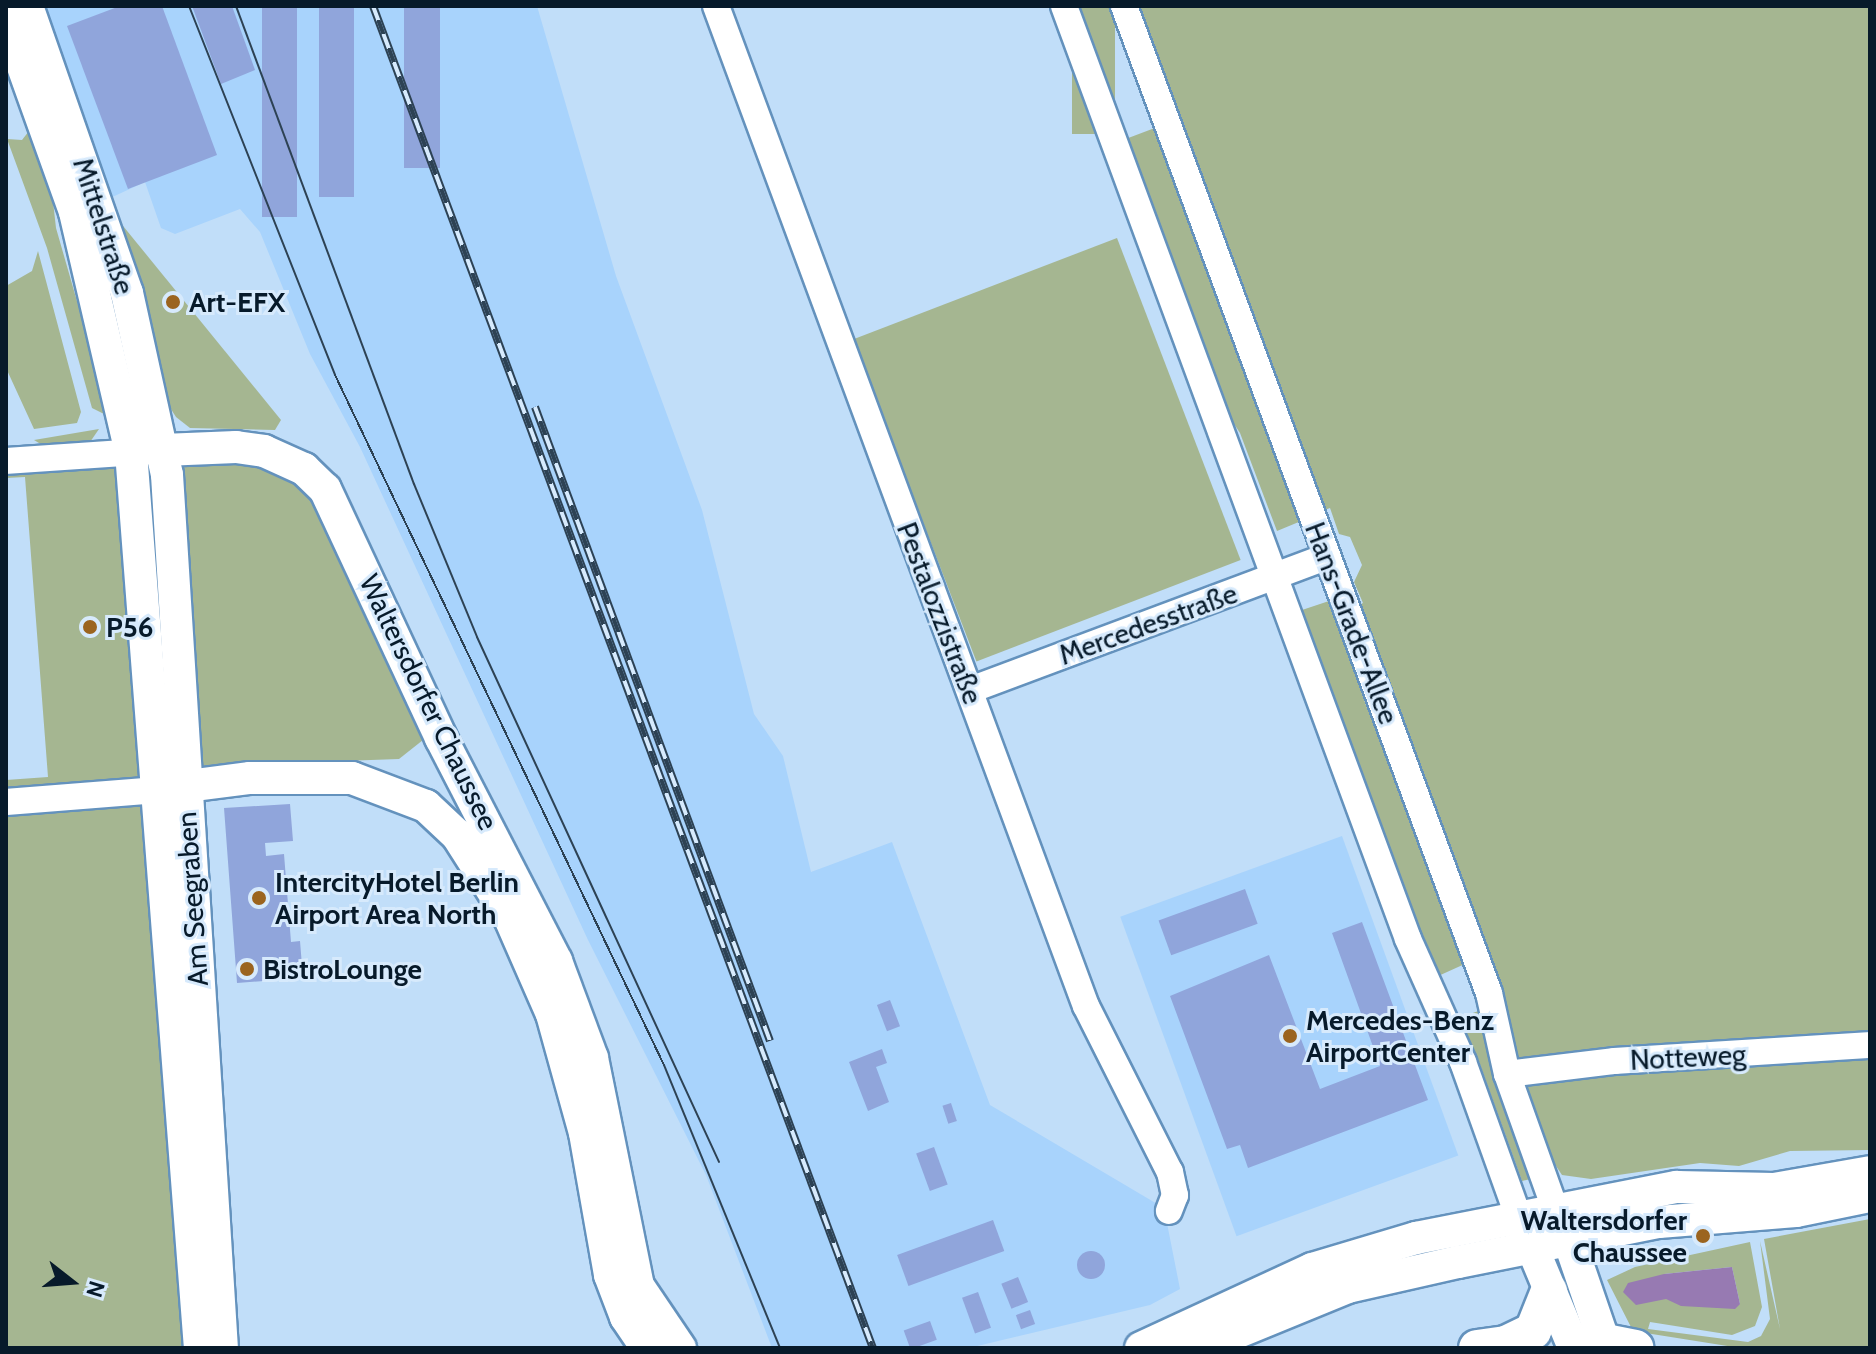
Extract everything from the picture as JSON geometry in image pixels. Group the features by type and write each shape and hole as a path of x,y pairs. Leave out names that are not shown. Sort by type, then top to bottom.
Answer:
{"highway":[{"path":"1502,1347 1533,1331 1549,1291"}],"main road":[{"name":"Mittelstraße","path":"27,6 127,293 163,450"},
{"name":"Mittelstraße","path":"6,19 75,212 131,452"},
{"name":"Waltersdorfer Chaussee","path":"163,450 236,447 264,451 304,469 325,489 441,738 556,961 601,1096 638,1286 680,1348"},
{"name":"Am Seegraben","path":"163,450 180,629 172,788 200,1348"},
{"name":"Am Seegraben","path":"131,452 172,788 222,1348"},
{"name":"Waltersdorfer Chaussee","path":"172,788 264,777 352,778 426,806 467,846 510,918 552,1014 585,1133 610,1275 626,1317 647,1348"},
{"path":"1141,1348 1312,1269 1416,1238 1677,1187 1774,1189 1870,1172"},
{"path":"1199,1348 1348,1287 1659,1222 1796,1211 1870,1196"},
{"path":"1518,1216 1535,1250 1549,1291 1605,1347"},
{"path":"1570,1243 1605,1347"}],"street":[{"name":"Pestalozzistraße","path":"716,6 1086,1006 1170,1172 1175,1195 1169,1211"},
{"name":"Hans-Grade-Allee","path":"1064,6 1408,939 1463,1062 1518,1216"},
{"name":"Hans-Grade-Allee","path":"1124,6 1489,993 1507,1074 1552,1210 1570,1243"},
{"path":"6,461 163,450"},
{"name":"Mercedesstraße","path":"970,690 1326,557"},
{"path":"6,802 172,788"},
{"name":"Notteweg","path":"1507,1074 1615,1061 1870,1045"}],"shaded area":[{"path":"45,6 537,6 616,276 702,510 754,714 783,756 811,872 892,842 990,1105 1164,1208 1180,1289 1150,1305 969,1348 772,1348 706,1175 588,940 360,447 310,354 260,232 240,209 175,234 161,228 145,182 108,199"},
{"name":"Mercedes-Benz AirportCenter","path":"1342,836 1458,1155 1237,1236 1120,917"},
{"path":"1732,1267 1740,1304 1735,1309 1681,1306 1666,1299 1636,1305 1623,1292 1628,1283 1664,1274"}],"green space":[{"path":"1072,6 1115,6 1115,134 1072,134"},
{"path":"1134,6 1870,6 1870,1150 1790,1151 1739,1166 1700,1163 1591,1179 1562,1175 1552,1160 1523,1087 1502,990 1357,606 1363,603 1354,582 1362,565 1350,537 1339,534 1330,508 1322,511"},
{"path":"1160,126 1306,519 1277,531 1240,433 1221,404 1123,140"},
{"path":"29,131 49,166 56,228 95,364 104,414 92,408 47,248 7,139 22,140"},
{"path":"119,221 281,420 275,430 190,428 176,417 162,395"},
{"path":"1117,238 1241,560 976,662 853,339"},
{"path":"38,251 81,412 77,423 34,429 6,368 6,286 32,271"},
{"path":"99,429 88,445 49,449 34,440"},
{"path":"122,460 185,1348 6,1348 6,780 48,777 25,477 6,478 6,468"},
{"path":"246,462 307,485 424,729 423,740 399,759 202,766 182,463"},
{"path":"1329,601 1367,708 1381,725 1467,963 1436,977 1296,612"},
{"path":"1484,1009 1531,1179 1522,1181 1478,1059 1456,1019"},
{"path":"1870,1219 1870,1348 1740,1348 1633,1331 1607,1280 1635,1267 1750,1242 1762,1307 1755,1326 1732,1335 1650,1322 1648,1329 1748,1342 1761,1336 1770,1319 1760,1241 1780,1329 1764,1239","holes":["1732,1267 1740,1304 1666,1299 1664,1274"]}],"building":[{"path":"120,6 162,6 217,155 128,189 67,26"},
{"path":"192,6 232,6 255,70 221,84"},
{"path":"262,6 297,6 297,217 262,217"},
{"path":"319,6 354,6 354,197 319,197"},
{"path":"404,6 440,6 440,168 404,168"},
{"name":"IntercityHotel Berlin Airport Area North","path":"290,804 293,841 265,843 266,856 284,854 291,942 300,941 303,978 237,983 224,808"},
{"path":"1245,889 1258,924 1171,955 1159,920"},
{"path":"1362,922 1428,1100 1248,1168 1240,1145 1227,1149 1170,996 1269,955 1320,1089 1380,1066 1332,933"},
{"path":"890,1000 900,1026 887,1031 877,1005"},
{"path":"882,1049 887,1063 876,1067 889,1102 868,1111 849,1062"},
{"path":"951,1103 957,1121 948,1124 942,1106"},
{"path":"934,1147 948,1185 930,1191 916,1153"},
{"path":"993,1220 1004,1251 908,1286 897,1255"},
{"path":"1091,1251 1101,1255 1105,1265 1101,1275 1091,1279 1081,1275 1077,1265 1081,1255"},
{"path":"1018,1277 1028,1302 1011,1309 1001,1284"},
{"path":"978,1292 991,1328 975,1334 962,1298"},
{"path":"1030,1310 1035,1324 1021,1329 1016,1315"},
{"path":"930,1321 937,1340 910,1348 904,1331"}],"tram line":[{"path":"189,6 335,375 664,1065 780,1348"},
{"path":"236,6 414,484 477,637 719,1162"}],"railway":[{"path":"373,6 873,1348"},
{"path":"535,407 770,1041"}],"place":[{"name":"Art-EFX","path":"173,302"},
{"name":"P56","path":"90,627"},
{"name":"IntercityHotel Berlin Airport Area North","path":"259,898"},
{"name":"BistroLounge","path":"247,969"},
{"name":"Mercedes-Benz AirportCenter","path":"1290,1036"},
{"name":"Waltersdorfer Chaussee","path":"1703,1236"}]}
